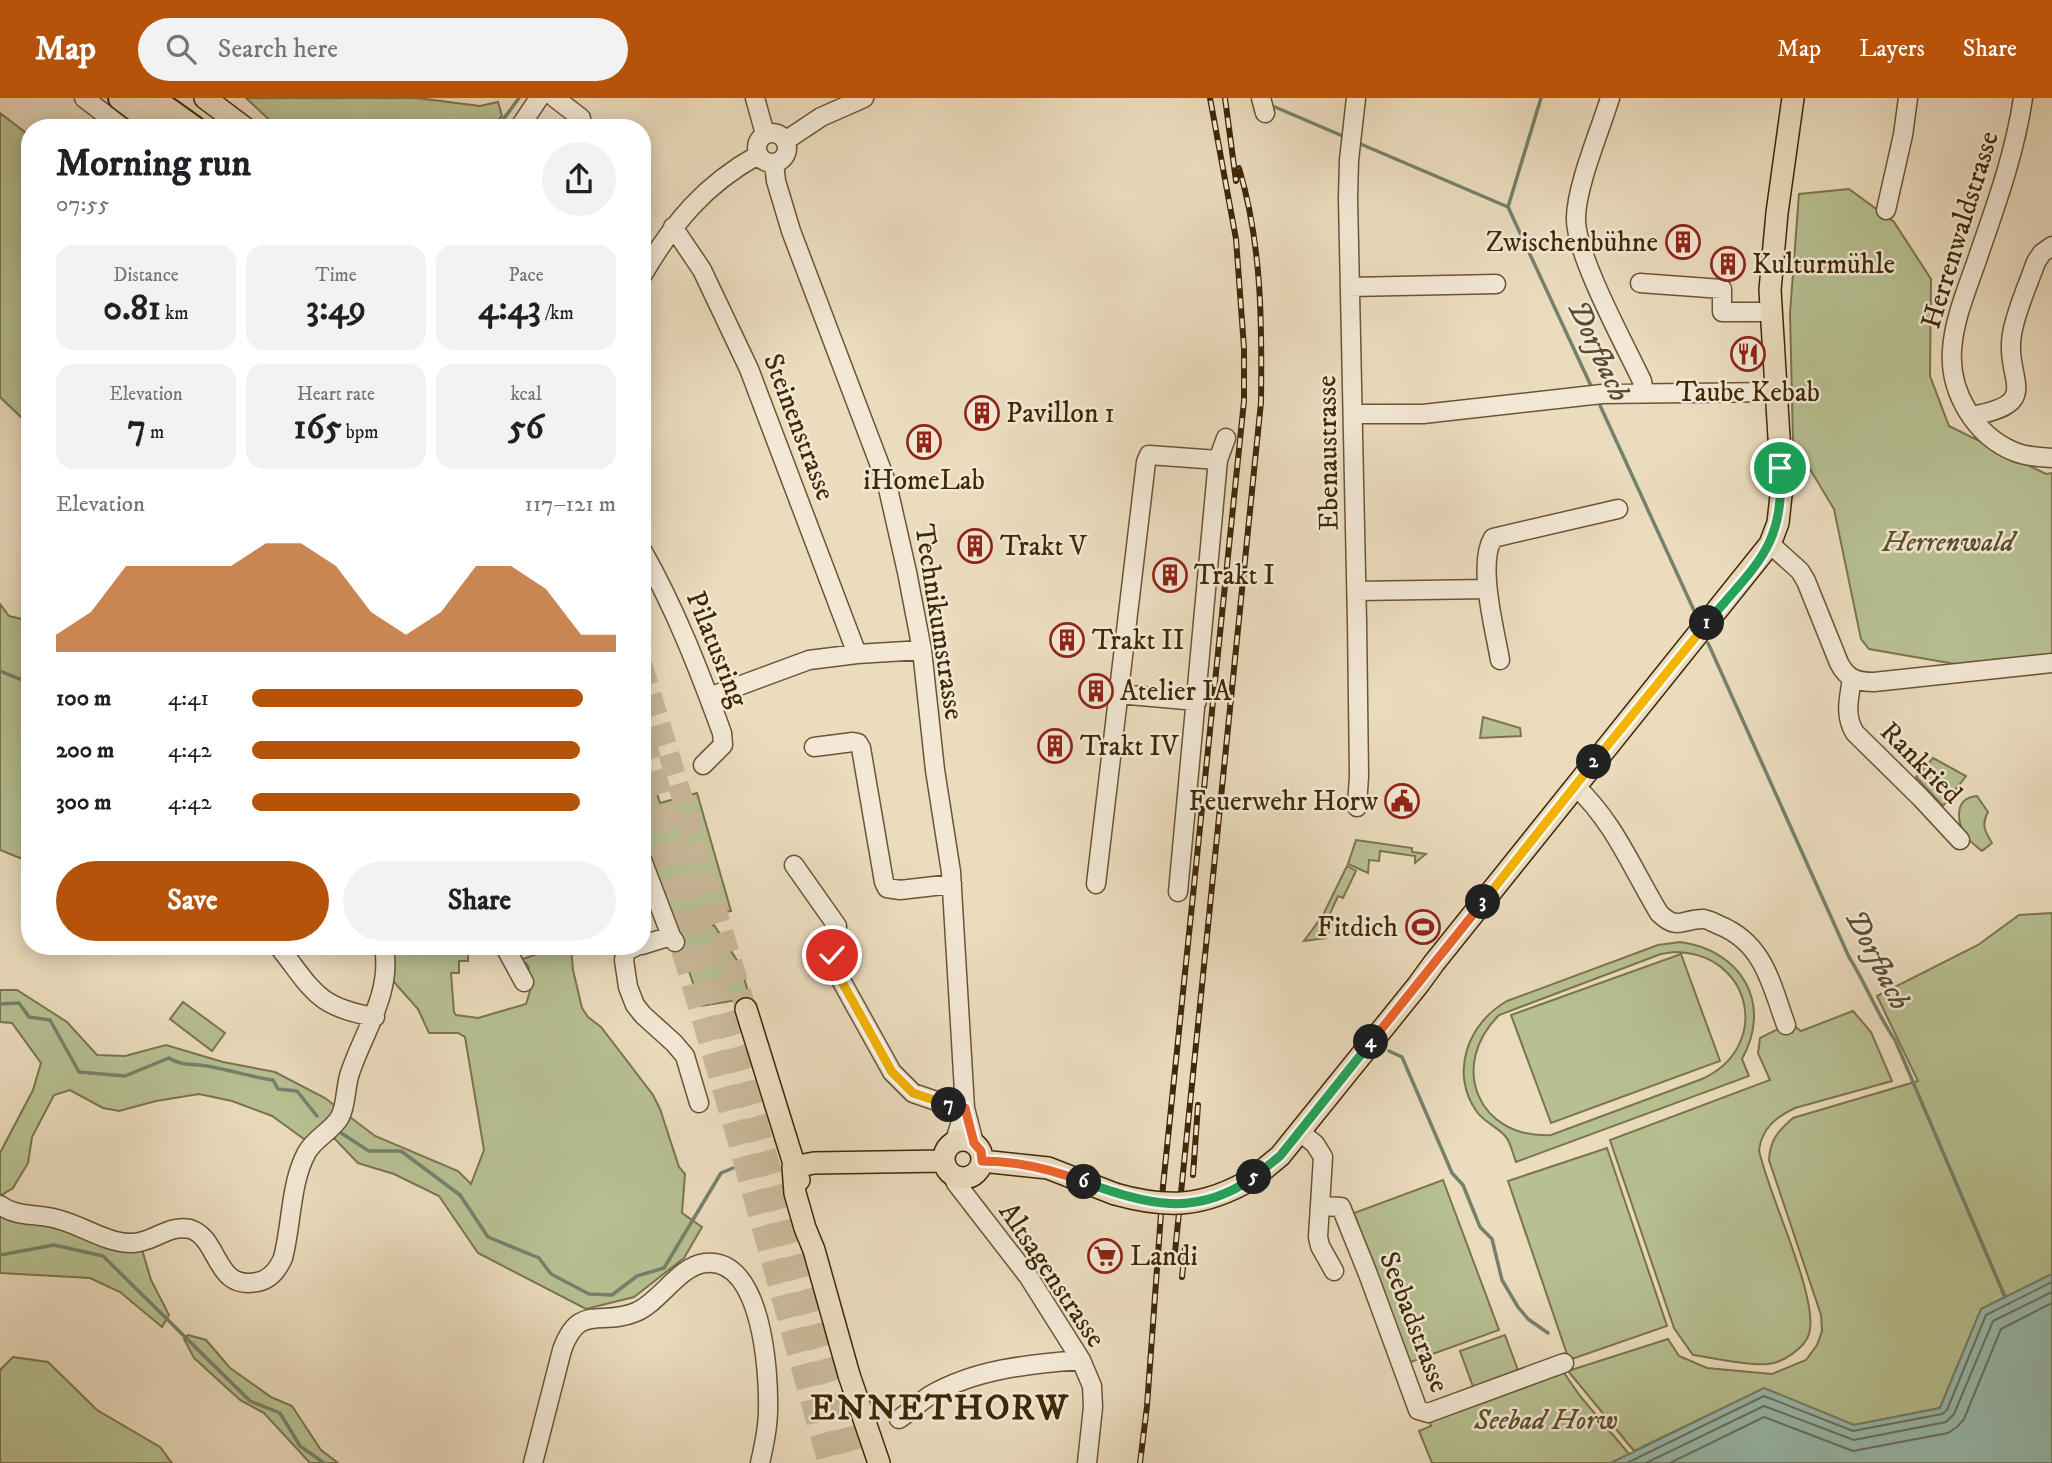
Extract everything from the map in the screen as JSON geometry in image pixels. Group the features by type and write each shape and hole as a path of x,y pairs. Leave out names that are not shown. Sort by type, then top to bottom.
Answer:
{"highway":[{"path":"121,98 149,119"},
{"path":"150,98 180,119"},
{"path":"163,98 184,119"}],"main road":[{"path":"205,98 233,119"},
{"path":"793,1167 827,1162 1001,1161 1048,1168 1115,1194 1151,1203 1186,1203 1228,1193 1280,1156 1326,1095 1418,985 1770,544 1778,523 1781,503 1770,312 1772,257 1793,98"},
{"path":"746,1009 807,1205 814,1250 849,1375 879,1463"}],"street":[{"path":"84,98 111,119"},
{"path":"525,119 539,98"},
{"path":"555,98 581,118"},
{"path":"755,98 765,134"},
{"path":"785,141 821,117 864,98"},
{"name":"Ebenaustrasse","path":"1356,98 1348,198 1357,591 1357,807"},
{"path":"1610,98 1579,197 1576,229 1587,262 1642,381 1644,393"},
{"path":"1886,210 1903,135 1908,98"},
{"name":"Herrenwaldstrasse","path":"2024,98 2014,145 1954,334 1952,351 1955,386 1971,416 1992,439 2015,452 2052,457"},
{"path":"651,262 673,227 705,192 739,166 785,155 785,141 779,134 765,134 758,141 766,159"},
{"name":"Technikumstrasse","path":"766,159 887,484 907,572 922,650 935,770 952,884 965,1108 963,1160"},
{"name":"Steinenstrasse","path":"673,227 702,270 749,369 857,654"},
{"path":"1971,416 2008,406 2014,399 2016,386 2011,350 2012,333 2036,262 2042,253 2052,246"},
{"path":"1640,283 1722,289 1722,312 1770,312"},
{"path":"1350,287 1496,284"},
{"path":"1353,414 1416,414 1594,395 1775,392"},
{"path":"1178,892 1218,460 1226,438"},
{"path":"1096,884 1141,501 1149,455 1218,460"},
{"path":"1500,660 1488,589 1488,546 1493,538 1618,509"},
{"path":"1770,544 1800,571 1843,672 1852,679 1874,682 2052,663"},
{"name":"Pilatusring","path":"651,566 664,589 722,733 723,745 703,765"},
{"path":"1357,591 1488,589"},
{"path":"709,697 809,660 922,650"},
{"name":"Rankried","path":"1852,679 1847,710 1855,733 1960,840"},
{"path":"1118,694 1197,702"},
{"path":"814,747 853,741 858,743 887,888 900,890 952,884"},
{"path":"1575,786 1594,803 1664,919 1671,924 1704,919 1730,930 1752,946 1763,961 1786,1026"},
{"path":"793,865 837,926 832,964 892,1072 913,1093 965,1108"},
{"path":"651,883 673,939 651,943"},
{"path":"285,955 319,999 352,1013 375,1017"},
{"path":"0,1205 18,1214 58,1219 121,1242 138,1243 173,1229 189,1229 204,1239 230,1277 250,1283 266,1279 283,1258 295,1194 307,1152 342,1113 351,1069 375,1017 384,981 384,955"},
{"path":"509,955 524,982"},
{"path":"625,955 628,987 635,1005 685,1056 699,1103"},
{"name":"Seebadstrasse","path":"1300,1132 1318,1148 1322,1157 1319,1242 1334,1271"},
{"name":"Altsagenstrasse","path":"963,1160 956,1183 1028,1276 1081,1360 1092,1386 1093,1407 1087,1463"},
{"name":"Seebadstrasse","path":"1320,1206 1341,1207 1418,1410 1428,1413 1564,1363"},
{"path":"533,1463 562,1350 572,1328 592,1318 615,1317 638,1311 652,1303 687,1271 704,1263 725,1265 742,1279 761,1331 768,1410 760,1463"},
{"path":"899,1419 930,1396 986,1373 1081,1360"}],"green space":[{"path":"246,98 417,98 480,106 498,102 502,116 499,119 268,119"},
{"path":"0,113 21,129 21,417 0,397"},
{"name":"Herrenwald","path":"1849,189 1894,222 1931,279 1930,376 1949,426 2046,474 2052,473 2052,653 2049,655 1955,664 1869,649 1861,639 1834,509 1793,441 1790,313 1799,194"},
{"path":"0,604 9,616 21,619 21,858 0,850"},
{"path":"1483,717 1520,728 1521,736 1480,738"},
{"path":"1933,758 1966,776 1943,806 1916,777"},
{"path":"651,776 660,803 697,793 731,911 670,922 651,868"},
{"path":"1977,796 1988,812 1985,828 1992,843 1982,851 1965,835 1959,816 1961,805"},
{"path":"1356,840 1412,848 1412,852 1426,854 1415,863 1415,856 1380,851 1379,861 1369,860 1368,873 1348,864"},
{"path":"1347,866 1356,871 1343,898 1338,896 1328,918 1334,921 1326,938 1304,941 1323,915"},
{"path":"2052,913 2052,1274 1981,1309 1940,1408 1854,1425 1764,1388 1634,1451 1568,1371 1668,1339 1679,1356 1707,1368 1772,1374 1806,1360 1817,1345 1822,1331 1821,1315 1769,1160 1776,1136 1793,1118 1918,1081 1877,996 1978,945 2019,915"},
{"path":"714,925 740,965 750,998 701,1006 675,931"},
{"path":"1680,942 1701,947 1720,956 1735,968 1746,982 1752,999 1754,1018 1751,1038 1742,1059 1749,1076 1516,1162 1506,1137 1477,1112 1464,1081 1467,1050 1482,1022 1493,1010 1507,1001 1658,945","holes":["1674,952 1701,956 1721,967 1736,984 1744,1004 1745,1025 1739,1046 1724,1064 1702,1079 1551,1135 1526,1133 1505,1125 1489,1112 1478,1096 1474,1076 1475,1056 1484,1035 1499,1015 1661,954"]},
{"path":"1681,954 1720,1061 1551,1123 1511,1015"},
{"path":"393,955 468,955 468,961 459,961 459,973 451,973 454,1012 456,1015 478,1018 526,1004 530,991 527,989 529,968 520,960 534,955 572,955 582,1008 588,1017 601,1027 653,1095 679,1167 685,1174 682,1213 702,1227 684,1258 634,1297 586,1309 478,1253 439,1196 394,1174 358,1163 335,1139 304,1139 272,1116 232,1101 199,1094 119,1111 103,1108 70,1090 54,1095 32,1137 28,1163 13,1188 0,1196 0,1153 33,1090 41,1063 12,1023 0,1022 0,990 17,990 67,1022 97,1055 125,1056 166,1045 223,1062 275,1072 325,1098 375,1136 458,1171 471,1184 484,1150 465,1037 458,1033 429,1033 418,1009 394,982"},
{"path":"183,1002 225,1033 212,1051 170,1019"},
{"path":"1853,1011 1871,1032 1892,1081 1788,1111 1767,1129 1759,1150 1807,1296 1810,1318 1807,1339 1792,1354 1768,1364 1740,1363 1693,1355 1674,1328 1610,1140 1770,1080 1758,1053 1760,1038 1790,1023 1801,1031"},
{"path":"1607,1148 1667,1326 1569,1360 1508,1181"},
{"path":"1443,1180 1499,1330 1408,1363 1354,1213"},
{"path":"0,1209 141,1246 151,1280 169,1315 162,1327 120,1292 90,1278 0,1273"},
{"path":"188,1335 206,1340 230,1368 271,1397 292,1406 321,1450 338,1463 310,1463 264,1413 240,1400 194,1358 184,1339"},
{"path":"1505,1335 1520,1376 1475,1392 1460,1351"},
{"path":"13,1357 48,1362 97,1410 160,1447 172,1463 0,1463 0,1370"},
{"name":"Seebad Horw","path":"1562,1370 1580,1396 1629,1454 1611,1463 1432,1463 1419,1431 1431,1426 1429,1420"}],"water":[{"path":"2052,1274 2052,1463 1611,1463 1764,1388 1854,1425 1940,1408 1981,1309"}],"waterway":[{"path":"504,119 519,98"},
{"name":"Dorfbach","path":"1541,98 1508,207 1592,388"},
{"path":"1275,107 1345,137"},
{"path":"1356,142 1508,207"},
{"name":"Dorfbach","path":"1598,401 1697,617"},
{"name":"Dorfbach","path":"1708,643 1849,957 1895,1040 2005,1297"},
{"path":"0,671 21,679"},
{"path":"0,1004 19,1003 29,1017 50,1020 79,1072 125,1076 169,1058 179,1063 273,1080 278,1089 297,1091 317,1116"},
{"path":"1389,1051 1402,1057 1452,1173 1463,1185 1480,1227 1492,1239 1502,1280 1528,1319 1548,1333"},
{"path":"341,1133 369,1151 401,1151 460,1195 488,1237 539,1258 551,1274 589,1294 612,1295 637,1276 664,1268 721,1173 733,1168"},
{"path":"0,1255 54,1245 103,1256 250,1401 280,1413 300,1446 324,1463"}],"tunnel":[{"path":"651,695 746,1009"},
{"path":"651,765 853,1463"},
{"path":"651,841 735,1125 830,1463"}],"railway":[{"path":"1140,1463 1147,1406 1163,1186 1244,401 1244,348 1236,239 1210,98"},
{"path":"1225,98 1236,181"},
{"path":"1174,1262 1261,402 1259,284 1252,226 1239,168"},
{"path":"1193,1175 1198,1105"},
{"path":"1182,1277 1185,1248"}],"place":[{"name":"Zwischenbühne","path":"1683,242"},
{"name":"Kulturmühle","path":"1728,264"},
{"name":"Taube Kebab","path":"1748,354"},
{"name":"Pavillon 1","path":"982,413"},
{"name":"iHomeLab","path":"924,442"},
{"name":"Trakt V","path":"975,546"},
{"name":"Trakt I","path":"1170,575"},
{"name":"Trakt II","path":"1067,640"},
{"name":"Atelier IA","path":"1096,691"},
{"name":"Trakt IV","path":"1055,746"},
{"name":"Feuerwehr Horw","path":"1402,801"},
{"name":"Fitdich","path":"1423,927"},
{"name":"Landi","path":"1105,1256"}],"district":[{"name":"ENNETHORW","path":"940,1409"}],"route":[{"path":"832,955 832,964 892,1072 913,1093 936,1102 965,1108 974,1143 981,1151 982,1161 1048,1168 1115,1194 1151,1203 1186,1203 1228,1193 1280,1156 1646,696 1760,559 1770,544 1778,523 1782,486 1780,468"}]}
